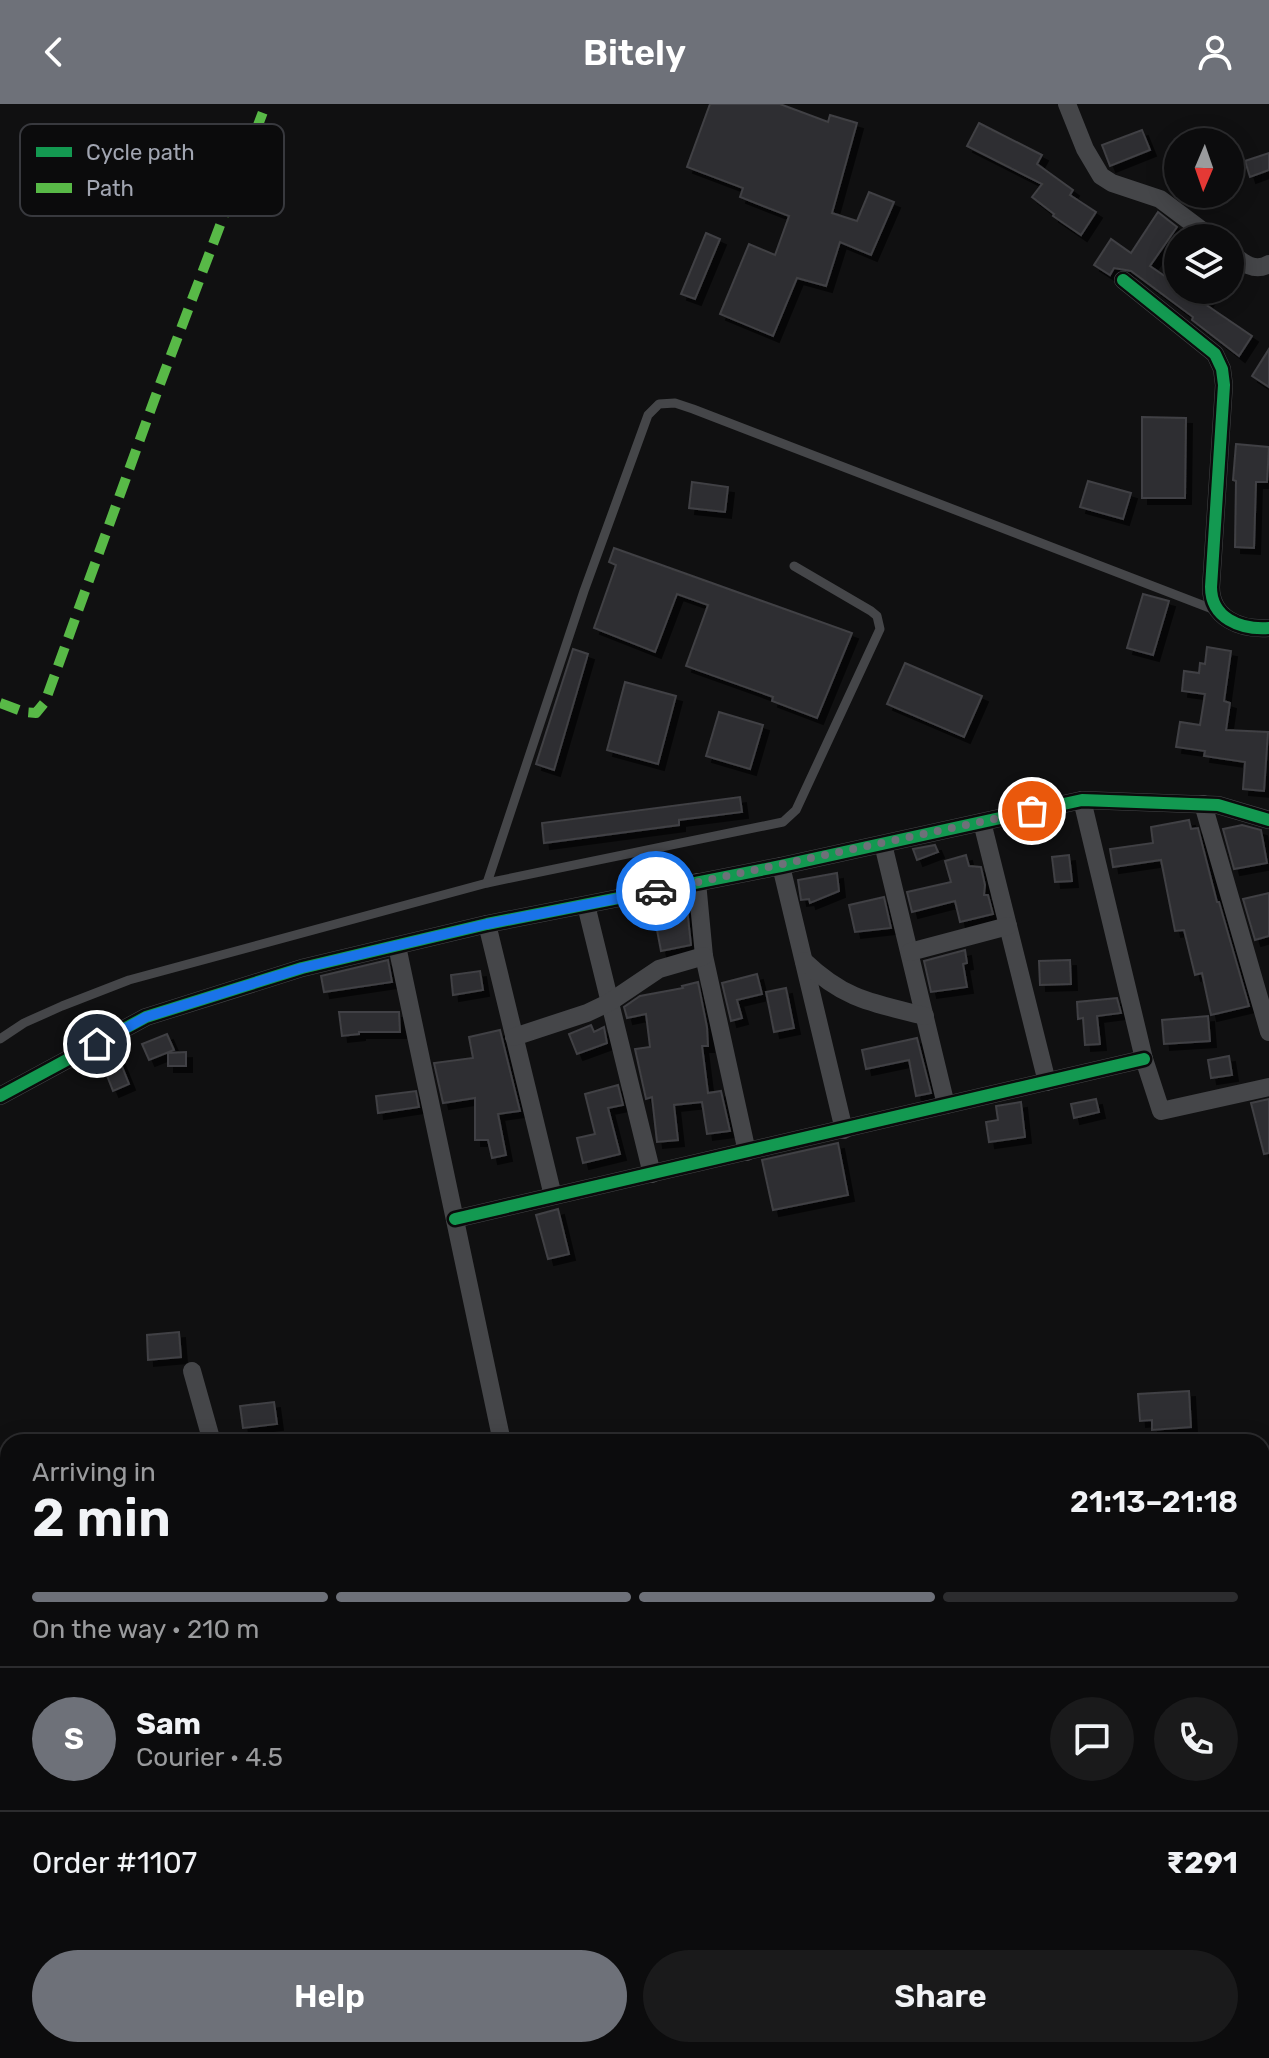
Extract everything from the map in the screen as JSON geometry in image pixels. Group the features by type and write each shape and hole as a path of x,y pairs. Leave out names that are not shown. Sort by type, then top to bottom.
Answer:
{"street":[{"path":"1067,104 1085,149 1101,176 1112,183 1160,199 1193,224"},
{"path":"1244,262 1259,268 1269,264"},
{"path":"1123,280 1209,348 1222,369 1224,385 1211,587 1215,610 1228,619 1248,626 1269,628"},
{"path":"1082,800 1144,1059 1161,1111 1269,1087"},
{"path":"0,1096 146,1017 302,968 487,924 781,866 1082,800 1218,805 1269,820"},
{"path":"1203,804 1269,1032"},
{"path":"982,822 1047,1082"},
{"path":"883,844 946,1105"},
{"path":"781,866 844,1130"},
{"path":"697,882 704,956 747,1152"},
{"path":"586,905 652,1174"},
{"path":"487,924 553,1196"},
{"path":"910,952 1008,926"},
{"path":"397,946 500,1434"},
{"path":"514,1037 587,1013 610,1002 659,969 704,956"},
{"path":"804,961 827,983 845,993 925,1016"},
{"path":"455,1219 1144,1059"},
{"path":"192,1371 210,1434"}],"lane":[{"path":"487,883 584,591 648,415 659,404 675,403 693,409 1215,610"},
{"path":"0,1039 24,1023 129,980 487,883 771,825 790,817 803,796 880,629 877,616 871,611 794,566"}],"building":[{"path":"710,104 780,104 828,122 830,115 857,123 832,213 857,221 869,192 894,202 871,255 840,242 826,286 797,278 773,336 720,314 749,244 775,255 789,216 740,197 743,188 687,167"},
{"path":"979,123 1042,155 1037,164 1073,190 1070,195 1096,212 1081,235 1032,197 1042,184 967,146"},
{"path":"1142,130 1150,150 1110,166 1102,145"},
{"path":"1269,153 1269,170 1250,177 1245,161"},
{"path":"1158,212 1173,224 1164,224 1164,246 1150,266 1164,276 1164,295 1131,271 1114,268 1110,275 1094,265 1111,239 1131,253"},
{"path":"706,233 720,239 695,299 681,294"},
{"path":"1175,304 1205,304 1252,336 1239,356 1192,320 1193,317"},
{"path":"1269,349 1269,387 1252,376"},
{"path":"1142,417 1186,418 1185,498 1142,498"},
{"path":"1236,444 1269,447 1267,482 1256,482 1254,548 1235,547 1236,481 1233,480"},
{"path":"1088,481 1131,493 1123,519 1080,507"},
{"path":"692,482 728,487 725,512 689,508"},
{"path":"614,548 852,633 817,718 772,701 773,697 686,666 708,605 677,594 655,652 594,628 616,565 609,562"},
{"path":"1143,594 1169,601 1153,655 1127,648"},
{"path":"1207,647 1231,651 1224,701 1230,703 1226,730 1268,732 1264,791 1243,789 1245,762 1204,756 1205,751 1176,747 1180,722 1200,725 1205,694 1182,691 1184,671 1199,673 1200,663 1205,664"},
{"path":"573,649 588,654 554,770 536,764"},
{"path":"905,663 982,696 964,737 887,704"},
{"path":"625,682 676,696 658,764 607,750"},
{"path":"719,712 763,725 750,769 706,756"},
{"path":"740,797 742,812 679,820 679,825 544,843 542,823"},
{"path":"1189,820 1191,829 1198,828 1249,1006 1211,1015 1202,973 1195,975 1184,930 1175,931 1161,860 1113,867 1110,849 1153,843 1151,827"},
{"path":"1242,825 1261,830 1267,863 1234,869 1223,829"},
{"path":"935,845 938,852 917,860 913,849"},
{"path":"966,855 969,866 981,867 984,895 988,895 993,914 960,922 955,901 912,912 907,892 951,882 945,861"},
{"path":"1069,855 1072,881 1055,882 1052,857"},
{"path":"837,873 839,891 810,903 809,899 801,900 798,880"},
{"path":"1269,893 1269,936 1255,940 1243,899"},
{"path":"884,897 891,928 855,932 849,905"},
{"path":"687,908 691,945 661,951 654,914"},
{"path":"965,950 967,963 963,964 967,987 931,992 924,961"},
{"path":"388,960 392,982 324,992 321,976"},
{"path":"1070,960 1071,984 1040,985 1039,961"},
{"path":"480,971 483,990 453,995 451,975"},
{"path":"757,974 762,994 737,1000 742,1018 731,1021 722,983"},
{"path":"698,982 707,1027 708,1046 702,1046 708,1093 721,1091 730,1131 707,1134 702,1102 674,1105 678,1140 657,1142 652,1097 646,1099 635,1049 650,1047 646,1014 627,1018 624,1007 640,996"},
{"path":"786,988 794,1028 774,1032 766,992"},
{"path":"1117,998 1121,1013 1097,1016 1100,1044 1085,1045 1083,1018 1078,1019 1077,1002"},
{"path":"339,1012 399,1012 400,1032 359,1032 342,1036"},
{"path":"1208,1016 1210,1041 1164,1044 1162,1020"},
{"path":"591,1025 594,1032 604,1027 607,1043 577,1054 569,1034"},
{"path":"500,1030 520,1111 498,1114 506,1155 492,1158 488,1140 475,1140 475,1098 443,1103 434,1063 473,1058 469,1037"},
{"path":"167,1034 174,1050 149,1060 142,1044"},
{"path":"917,1038 931,1093 916,1096 909,1060 866,1069 862,1050"},
{"path":"186,1052 186,1066 168,1066 168,1053"},
{"path":"117,1054 129,1084 113,1091 101,1060"},
{"path":"1229,1056 1232,1075 1211,1078 1208,1060"},
{"path":"618,1085 623,1105 608,1108 620,1154 583,1163 577,1138 595,1134 585,1094"},
{"path":"416,1091 419,1107 378,1113 376,1096"},
{"path":"1096,1099 1099,1112 1074,1118 1071,1104"},
{"path":"1269,1099 1269,1153 1264,1154 1251,1103"},
{"path":"1021,1102 1025,1137 989,1142 986,1122 998,1120 996,1106"},
{"path":"838,1143 848,1195 773,1210 762,1160"},
{"path":"558,1209 569,1254 548,1259 536,1215"},
{"path":"179,1332 181,1357 148,1360 147,1335"},
{"path":"1189,1391 1191,1427 1152,1430 1152,1420 1140,1421 1138,1394"},
{"path":"274,1402 277,1424 243,1428 240,1406"}],"marked path":[{"path":"258,124 266,104"},
{"path":"0,703 36,713 45,702 224,216"}],"cycle path":[{"path":"1123,280 1215,354 1222,369 1224,385 1212,598 1229,620 1248,627 1269,628"},
{"path":"0,1096 146,1017 302,968 487,924 781,866 1082,800 1218,805 1269,820"},
{"path":"455,1219 1144,1059"}],"way so far":[{"path":"656,891 1032,811"}],"route":[{"path":"97,1044 146,1017 302,968 487,924 656,891"}]}
